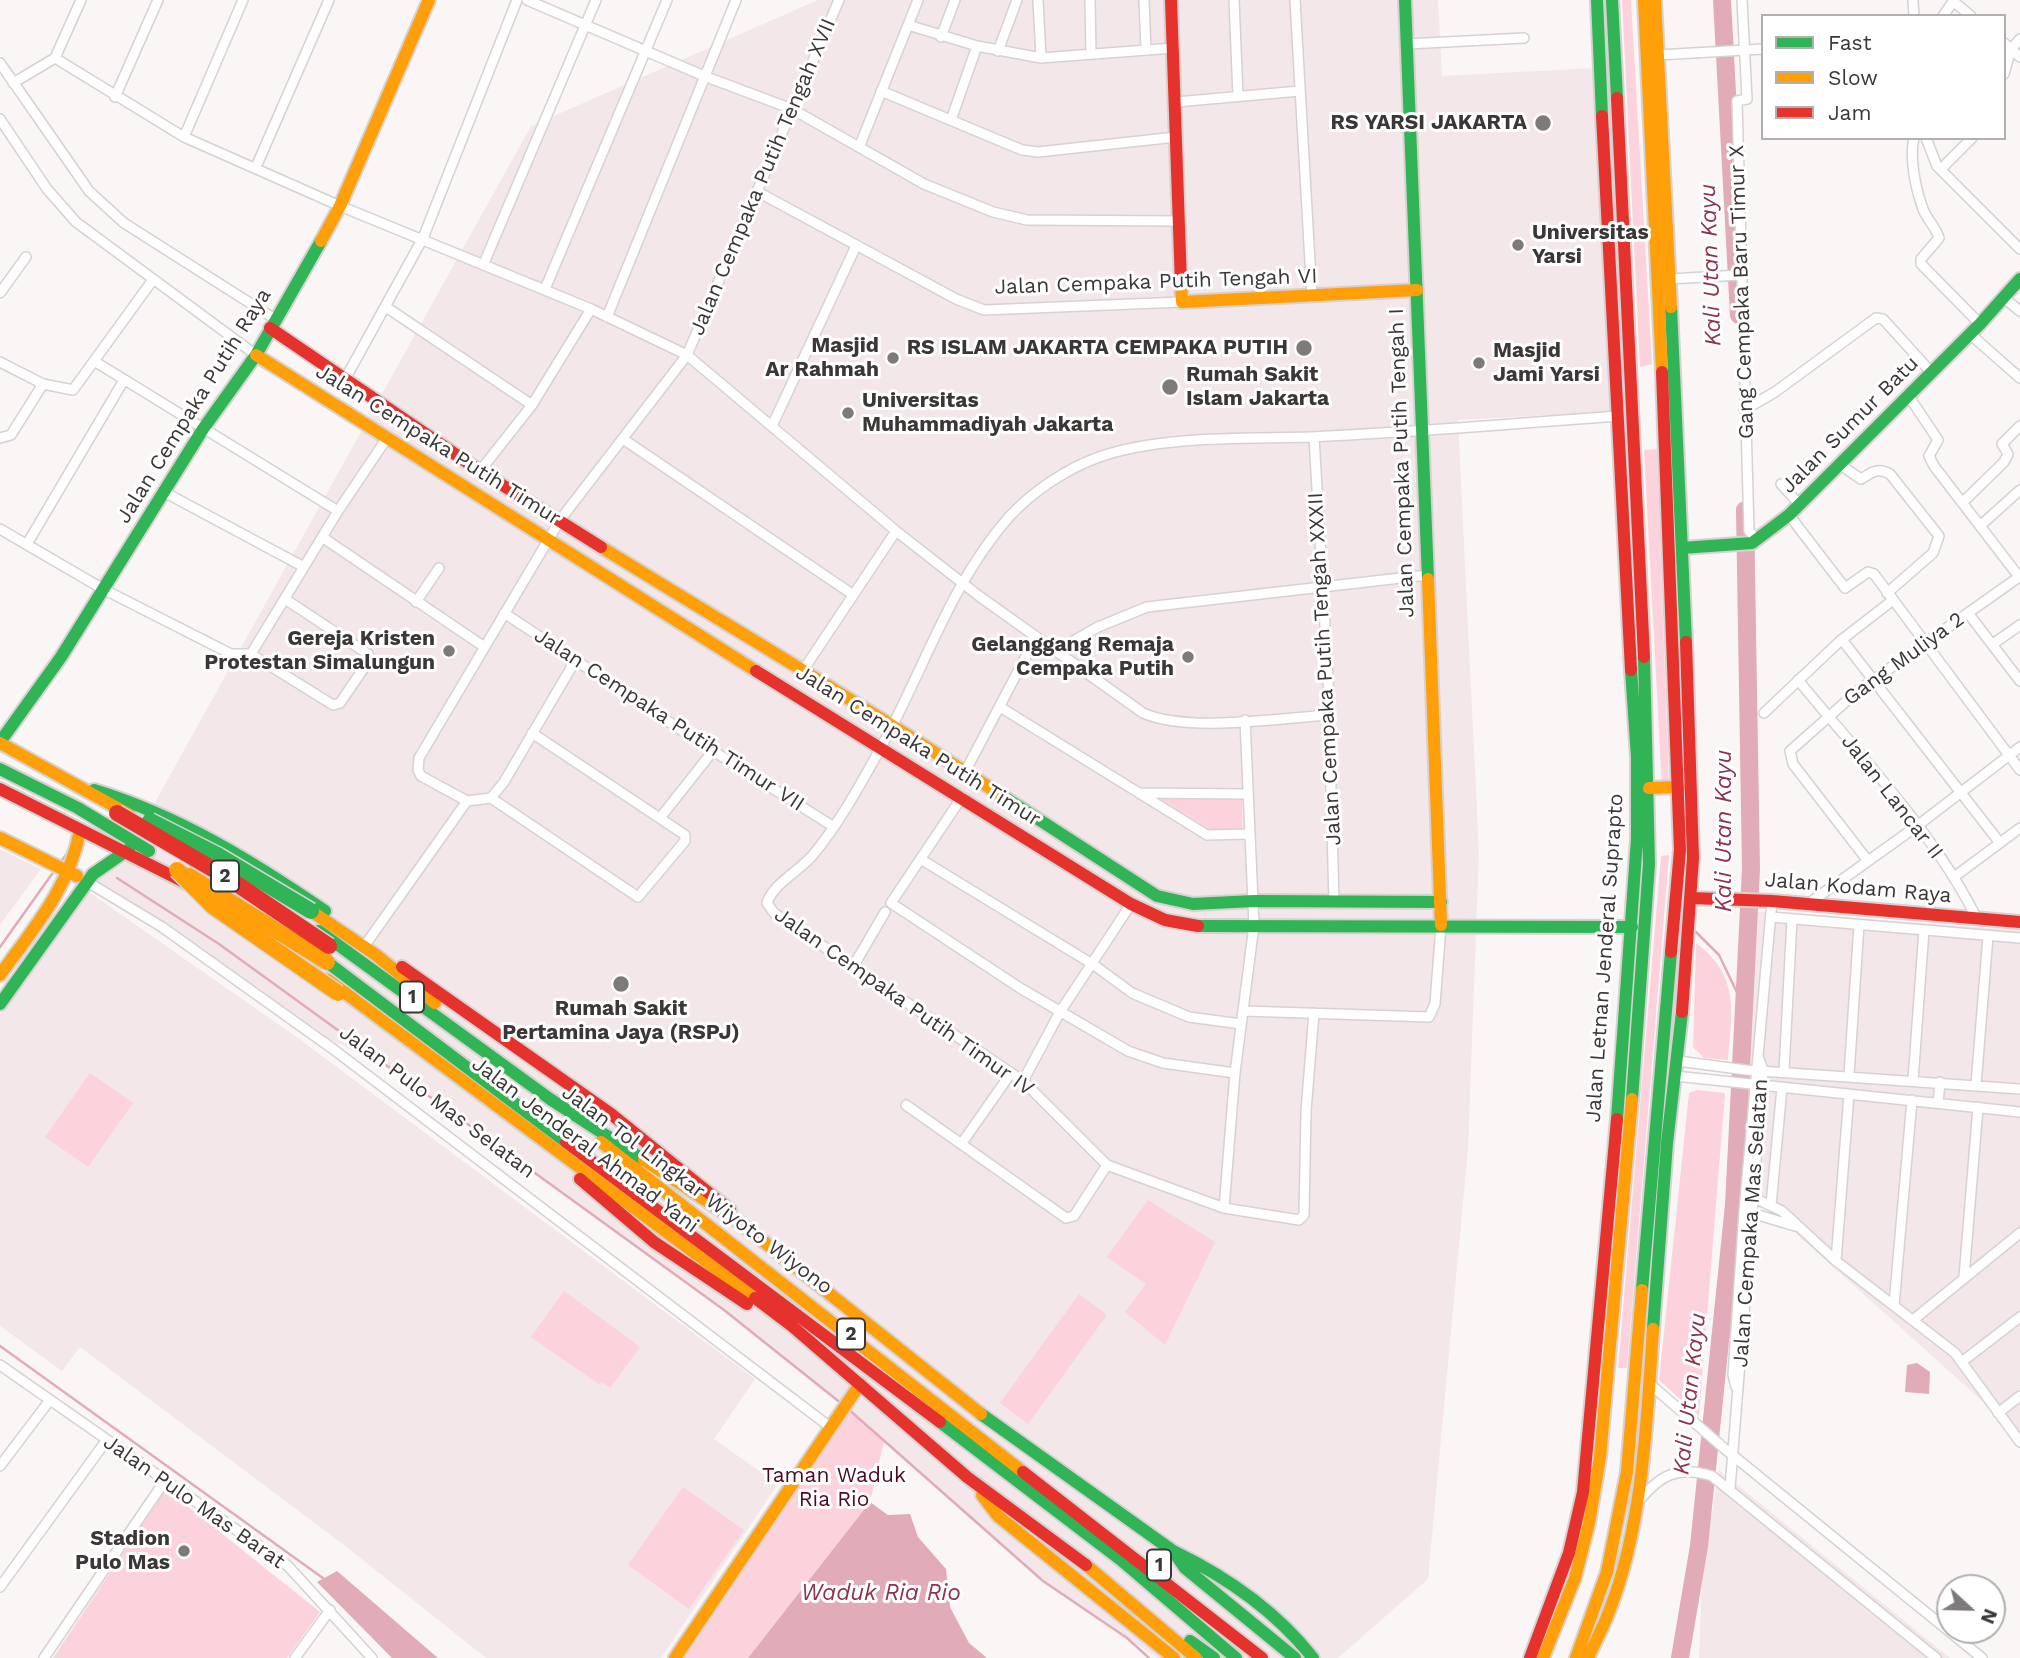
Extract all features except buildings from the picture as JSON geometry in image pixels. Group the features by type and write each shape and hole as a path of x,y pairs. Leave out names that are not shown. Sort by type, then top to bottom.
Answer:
{"main road":[{"name":"Jalan Cempaka Putih Raya","path":"0,742 61,657 203,429 257,353 340,206 429,0"},
{"path":"1171,0 1182,302"},
{"name":"Jalan Cempaka Putih Tengah I","path":"1405,0 1441,914"},
{"name":"Jalan Letnan Jenderal Suprapto","path":"1530,1658 1569,1553 1583,1492 1607,1253 1632,927 1637,757 1597,0"},
{"name":"Jalan Letnan Jenderal Suprapto","path":"1544,1658 1575,1578 1589,1523 1600,1457 1649,864 1642,593 1612,0"},
{"path":"1576,1658 1607,1572 1617,1532 1626,1472 1680,850 1673,625 1644,0"},
{"path":"1588,1658 1611,1608 1636,1505 1651,1385 1667,1143 1676,1068 1693,858 1685,607 1655,0"},
{"name":"Jalan Sumur Batu","path":"1755,541 1794,510 1975,329 2020,279"},
{"path":"1613,299 1627,281"},
{"name":"Jalan Cempaka Putih Tengah VI","path":"1182,302 1417,290"},
{"path":"271,326 344,381 480,471 965,772 1157,896 1193,904 1334,902 1441,914"},
{"path":"1659,332 1671,345"},
{"name":"Jalan Cempaka Putih Timur","path":"257,353 387,438 550,536 1131,904 1165,920 1198,926 1441,914 1632,927"},
{"path":"1682,548 1755,541"},
{"path":"1626,574 1642,593"},
{"path":"1673,625 1685,607"},
{"name":"Jalan Jenderal Ahmad Yani","path":"0,742 231,872 283,906 550,1099 735,1216"},
{"name":"2","path":"0,754 117,813"},
{"name":"2","path":"0,769 78,808 177,870"},
{"name":"Jalan Jenderal Ahmad Yani","path":"78,786 123,799 212,841 298,893 502,1039 546,1066 960,1398 1052,1467 1173,1551 1185,1568 1295,1658"},
{"path":"1649,788 1679,787"},
{"name":"Jalan Jenderal Ahmad Yani","path":"0,789 80,830 129,849 216,900 265,933 748,1293 967,1477 1214,1658"},
{"path":"117,813 146,819 276,888 376,955 568,1104 735,1216"},
{"name":"Jalan Tol Lingkar Wiyoto Wiyono","path":"117,813 252,893 529,1088 697,1214 1262,1658"},
{"path":"0,975 74,863 80,830"},
{"name":"Jalan Pulo Mas Selatan","path":"0,838 74,863 89,877"},
{"path":"0,1004 89,877 129,849"},
{"path":"177,870 214,907 338,993 548,1153 664,1248 788,1332 803,1338"},
{"name":"Jalan Tol Lingkar Wiyoto Wiyono","path":"177,870 223,895 327,962 612,1174 1027,1488 1208,1632 1236,1658"},
{"path":"216,900 231,872"},
{"name":"Jalan Kodam Raya","path":"1691,898 1734,899 1767,906 1807,905 2020,922"},
{"path":"265,933 283,906"},
{"path":"1673,934 1685,946"},
{"path":"1618,1102 1633,1083"},
{"path":"675,1658 857,1387"},
{"name":"Jalan Jenderal Ahmad Yani","path":"1052,1467 1056,1481 1275,1658"},
{"path":"967,1477 998,1516 1174,1658"},
{"path":"1173,1551 1194,1560 1262,1608 1302,1643 1313,1658"},
{"name":"Jalan Jenderal Ahmad Yani","path":"1112,1584 1196,1658"}],"street":[{"path":"13,83 55,58 81,0"},
{"path":"115,97 158,0"},
{"path":"184,136 243,0"},
{"path":"256,167 330,0"},
{"path":"344,381 424,238 517,0"},
{"path":"527,0 704,76 792,109 860,145 924,184 1004,214 1027,220 1180,221"},
{"path":"484,263 596,0"},
{"path":"545,289 667,0"},
{"path":"607,317 736,0"},
{"name":"Jalan Cempaka Putih Tengah XVII","path":"467,801 421,776 417,763 483,646 559,521 687,355 839,0"},
{"path":"860,145 918,0"},
{"path":"941,37 955,0"},
{"path":"998,51 1017,0"},
{"path":"1038,0 1041,58"},
{"path":"1090,0 1091,53"},
{"path":"1144,0 1146,50"},
{"path":"1234,0 1238,96"},
{"path":"1295,0 1312,297"},
{"path":"1742,0 1744,50"},
{"path":"1954,0 1969,14"},
{"path":"908,25 977,46 1041,58 1174,48"},
{"path":"1408,44 1524,38"},
{"path":"2020,39 2008,46 2020,57"},
{"path":"951,120 977,46"},
{"path":"1658,55 1761,49"},
{"name":"Gang Cempaka Baru Timur X","path":"1744,50 1747,99 1737,101 1739,275 1749,531 1755,541"},
{"path":"55,58 115,97 184,136 340,206 424,238 591,309 687,355"},
{"path":"0,63 89,191 124,223 271,326"},
{"path":"881,91 1022,150 1038,152 1176,137"},
{"path":"1176,102 1300,91"},
{"path":"0,119 47,190 76,222 152,281 257,353"},
{"path":"1914,140 1912,150 1918,192 1924,212 1939,238 1921,259 1921,264 1975,329 2019,376"},
{"path":"1927,140 1941,169 2020,249"},
{"path":"1941,169 1970,140"},
{"name":"Jalan Cempaka Putih Tengah VI","path":"758,192 956,299 984,310 1182,302"},
{"path":"772,426 856,246"},
{"path":"0,293 26,257"},
{"path":"1669,279 1739,275"},
{"path":"0,362 43,384 74,390 152,281"},
{"path":"2004,298 2020,311"},
{"path":"386,307 532,405"},
{"path":"480,471 532,405 591,309"},
{"path":"1744,410 1775,392 1875,318 1883,319 1931,372"},
{"name":"Jalan Cempaka Putih Tengah XVII","path":"687,355 895,531 1143,713 1157,719 1182,723 1330,715"},
{"path":"94,361 338,511"},
{"path":"27,544 124,380"},
{"path":"0,438 8,438 15,430 43,384"},
{"path":"1908,395 1938,440 1929,456 1931,461 2020,577"},
{"path":"834,827 891,728 961,582 1010,517 1048,483 1099,457 1208,440 1314,437 1617,416"},
{"path":"1962,503 2004,461 2008,454 2004,440 2020,426"},
{"name":"Jalan Cempaka Putih Tengah XXXII","path":"1314,437 1330,715 1334,902"},
{"path":"251,653 338,511 387,438"},
{"path":"623,439 852,594"},
{"path":"1764,713 1890,597 1933,553 1939,536 1890,474 1883,470 1871,471 1861,479 1839,464"},
{"path":"1782,484 1794,510 1845,588 1870,572 2020,770"},
{"path":"164,492 304,567"},
{"path":"1980,526 2019,493"},
{"path":"0,529 103,589 231,654 251,653 333,705 340,703 370,656 285,599"},
{"path":"802,672 895,531"},
{"path":"322,537 483,646"},
{"path":"416,602 439,568"},
{"path":"1056,651 1098,627 1147,607 1427,575"},
{"name":"Gang Muliya 2","path":"1868,861 1793,764 1790,755 1792,748 1827,715 2020,577"},
{"name":"Jalan Cempaka Putih Timur VII","path":"504,613 834,827"},
{"path":"1968,613 2019,677"},
{"path":"1993,644 2020,625"},
{"path":"965,772 1036,637"},
{"path":"1843,641 2000,843"},
{"path":"491,798 575,661"},
{"name":"Jalan Lancar II","path":"1798,680 1917,827 1954,877 1978,919"},
{"path":"1000,708 1207,835 1249,834"},
{"path":"1224,1208 1235,1073 1254,923 1246,794 1245,720"},
{"path":"368,942 467,801 491,798 638,897 685,841 685,835 532,733"},
{"path":"1807,905 1917,827 2020,747"},
{"path":"660,818 713,751"},
{"path":"1139,793 1246,794"},
{"path":"854,965 888,908 962,797"},
{"name":"Jalan Cempaka Putih Timur IV","path":"834,827 811,858 776,890 768,900 768,906 907,1004 1023,1081 1107,1165 1224,1208 1299,1220 1304,1215 1306,1111 1314,1013"},
{"path":"1954,877 2020,828"},
{"path":"922,860 1094,965 1132,993 1189,1017 1241,1024"},
{"name":"Jalan Pulo Mas Selatan","path":"89,877 333,1049 832,1426"},
{"path":"1023,1081 1060,1012 1094,965 1131,904"},
{"path":"1767,906 1792,919 2020,938"},
{"name":"Jalan Cempaka Mas Selatan","path":"1726,1485 1740,1376 1748,1212 1759,1086 1755,1070 1759,1059 1767,906"},
{"path":"888,908 1060,1012 1142,1057 1163,1063 1235,1073"},
{"path":"1243,1011 1429,1017 1435,1004 1441,914"},
{"path":"1784,1071 1792,919"},
{"path":"1849,1075 1859,925"},
{"path":"1913,1080 1924,930"},
{"path":"1976,1085 1988,936"},
{"path":"1676,1068 1721,1067 2020,1089"},
{"path":"1676,1068 1720,1082 2020,1112"},
{"path":"962,1143 1011,1073"},
{"path":"1938,1103 1940,1083"},
{"path":"1771,1205 1782,1088"},
{"path":"1836,1261 1849,1094"},
{"path":"1894,1306 1912,1101"},
{"path":"906,1105 1066,1218 1074,1216 1107,1165"},
{"path":"1964,1277 1978,1107"},
{"path":"1750,1196 1771,1205 1836,1261 1963,1361 2020,1442"},
{"path":"1748,1212 1797,1227"},
{"path":"1913,1321 2020,1233"},
{"path":"1963,1361 2020,1317"},
{"name":"Jalan Pulo Mas Barat","path":"0,1365 288,1566 372,1658"},
{"path":"1651,1385 1971,1654 1982,1658"},
{"path":"1998,1413 2020,1396"},
{"path":"0,1466 50,1400"},
{"path":"0,1587 106,1441"},
{"path":"1636,1505 1664,1477 1683,1470 1701,1472 1726,1485 1936,1658"},
{"path":"44,1658 164,1482"},
{"path":"295,1658 330,1610"}],"shaded area":[{"path":"818,0 1438,0 1442,76 1594,68 1610,412 1458,420 1479,853 1468,1149 1428,1579 1338,1658 1157,1658 1043,1581 831,1394 721,1307 390,1069 297,1023 86,881 129,849 531,126"},
{"path":"0,849 41,869 0,925"},
{"path":"86,890 298,1038 755,1379 714,1439 778,1484 661,1658 486,1658 344,1545 80,1347 62,1371 0,1326 0,1014"},
{"path":"1752,911 2020,930 2020,1435 1742,1185"},
{"path":"1719,1470 1950,1658 1699,1658 1702,1577"}],"green space":[{"path":"1622,0 1631,0 1652,364 1640,367"},
{"path":"1657,449 1669,788 1662,788 1644,450"},
{"path":"1159,798 1242,799 1242,829 1212,830"},
{"path":"1669,855 1627,1368 1618,1368 1661,856"},
{"path":"1696,943 1710,955 1727,982 1731,1010 1728,1060 1704,1058 1693,1047"},
{"path":"90,1073 133,1103 88,1167 45,1137"},
{"path":"1697,1090 1725,1093 1699,1416 1659,1380 1689,1093"},
{"path":"1148,1200 1215,1242 1165,1345 1125,1312 1146,1284 1107,1257"},
{"path":"564,1291 640,1347 610,1388 602,1382 600,1385 531,1337"},
{"path":"1079,1294 1107,1315 1028,1424 1000,1403"},
{"name":"Taman Waduk Ria Rio","path":"845,1406 884,1441 870,1502 748,1658 677,1658"},
{"path":"683,1487 744,1530 689,1609 628,1565"},
{"name":"Stadion Pulo Mas","path":"166,1489 320,1612 287,1658 53,1658"}],"water":[{"path":"1917,1363 1930,1372 1929,1394 1905,1392 1907,1365"},
{"name":"Waduk Ria Rio","path":"870,1502 888,1515 910,1514 918,1537 946,1569 950,1607 969,1643 987,1658 748,1658"},
{"path":"337,1571 438,1658 392,1658 317,1582"}],"waterway":[{"name":"Kali Utan Kayu","path":"1722,0 1739,315"},
{"name":"Kali Utan Kayu","path":"1680,1658 1699,1546 1734,1205 1751,869 1745,510"},
{"path":"60,863 68,852"},
{"path":"0,947 52,874"},
{"path":"117,878 219,944 724,1310 842,1404"},
{"path":"1696,932 1719,955 1744,1007"},
{"path":"0,1346 327,1581"},
{"path":"847,1408 1043,1581 1127,1638 1149,1658"}],"traffic: fast":[{"path":"1405,0 1428,579"},
{"path":"1597,0 1602,116"},
{"path":"1612,0 1617,98"},
{"path":"0,742 61,657 203,429 256,355 321,241"},
{"path":"1682,548 1752,543 1789,515 1980,324 2020,279"},
{"path":"1671,307 1686,642"},
{"path":"1632,1099 1649,864 1644,657"},
{"path":"1617,1119 1637,839 1637,757 1631,670"},
{"path":"0,769 78,808 149,851"},
{"path":"94,790 156,813 214,842 325,911"},
{"path":"1001,795 1157,896 1193,904 1254,901 1441,902"},
{"path":"150,821 219,856 311,911"},
{"path":"0,1004 93,874 129,849"},
{"path":"1198,926 1632,927"},
{"path":"319,931 550,1099 644,1160"},
{"path":"1642,1290 1671,952"},
{"path":"327,962 566,1142"},
{"path":"1653,1329 1667,1143 1682,1012"},
{"path":"981,1414 1173,1551 1185,1568 1295,1658"},
{"path":"940,1422 1121,1560 1236,1658"},
{"path":"1173,1551 1212,1572 1267,1610 1313,1658"},
{"path":"1190,1641 1214,1658"}],"traffic: slow":[{"path":"321,241 340,206 429,0"},
{"path":"1644,0 1662,372"},
{"path":"1655,0 1671,307"},
{"path":"1181,284 1182,302 1417,290"},
{"path":"256,355 756,671"},
{"path":"601,547 1001,795"},
{"path":"1428,579 1441,925"},
{"path":"0,743 130,815"},
{"path":"1649,788 1679,787"},
{"path":"0,975 59,889 75,851 80,830"},
{"path":"0,838 77,876"},
{"path":"177,870 214,907 338,993"},
{"path":"189,876 327,962"},
{"path":"311,911 376,955 435,1003"},
{"path":"328,980 755,1298"},
{"path":"1543,1658 1575,1578 1589,1523 1600,1457 1632,1099"},
{"path":"601,1142 1023,1472"},
{"path":"644,1160 739,1222 981,1414"},
{"path":"1576,1658 1607,1572 1627,1472 1642,1290"},
{"path":"1588,1658 1621,1577 1637,1507 1653,1329"},
{"path":"675,1658 860,1384"},
{"path":"982,1495 998,1516 1174,1658"},
{"path":"1086,1565 1196,1658"}],"traffic: jam":[{"path":"1171,0 1181,284"},
{"path":"1617,98 1644,657"},
{"path":"1602,116 1631,670"},
{"path":"270,328 480,471 601,547"},
{"path":"1662,372 1680,850 1671,952"},
{"path":"1682,1012 1693,858 1686,642"},
{"path":"756,671 1131,904 1165,920 1198,926"},
{"path":"0,789 188,884"},
{"path":"117,813 228,878 329,946"},
{"path":"1691,898 1772,901 2020,922"},
{"path":"402,967 611,1114 730,1210"},
{"path":"1530,1658 1569,1553 1583,1492 1617,1119"},
{"path":"566,1142 940,1422"},
{"path":"580,1179 654,1242 747,1304"},
{"path":"755,1298 792,1326 967,1477 1086,1565"},
{"path":"1023,1472 1262,1658"}],"place":[{"name":"RS YARSI JAKARTA","path":"1543,123"},
{"name":"Universitas Yarsi","path":"1518,245"},
{"name":"RS ISLAM JAKARTA CEMPAKA PUTIH","path":"1304,348"},
{"name":"Masjid Ar Rahmah","path":"893,358"},
{"name":"Masjid Jami Yarsi","path":"1479,363"},
{"name":"Rumah Sakit Islam Jakarta","path":"1170,387"},
{"name":"Universitas Muhammadiyah Jakarta","path":"848,413"},
{"name":"Gereja Kristen Protestan Simalungun","path":"449,651"},
{"name":"Gelanggang Remaja Cempaka Putih","path":"1188,657"},
{"name":"Rumah Sakit Pertamina Jaya (RSPJ)","path":"621,984"},
{"name":"Stadion Pulo Mas","path":"184,1551"}]}
